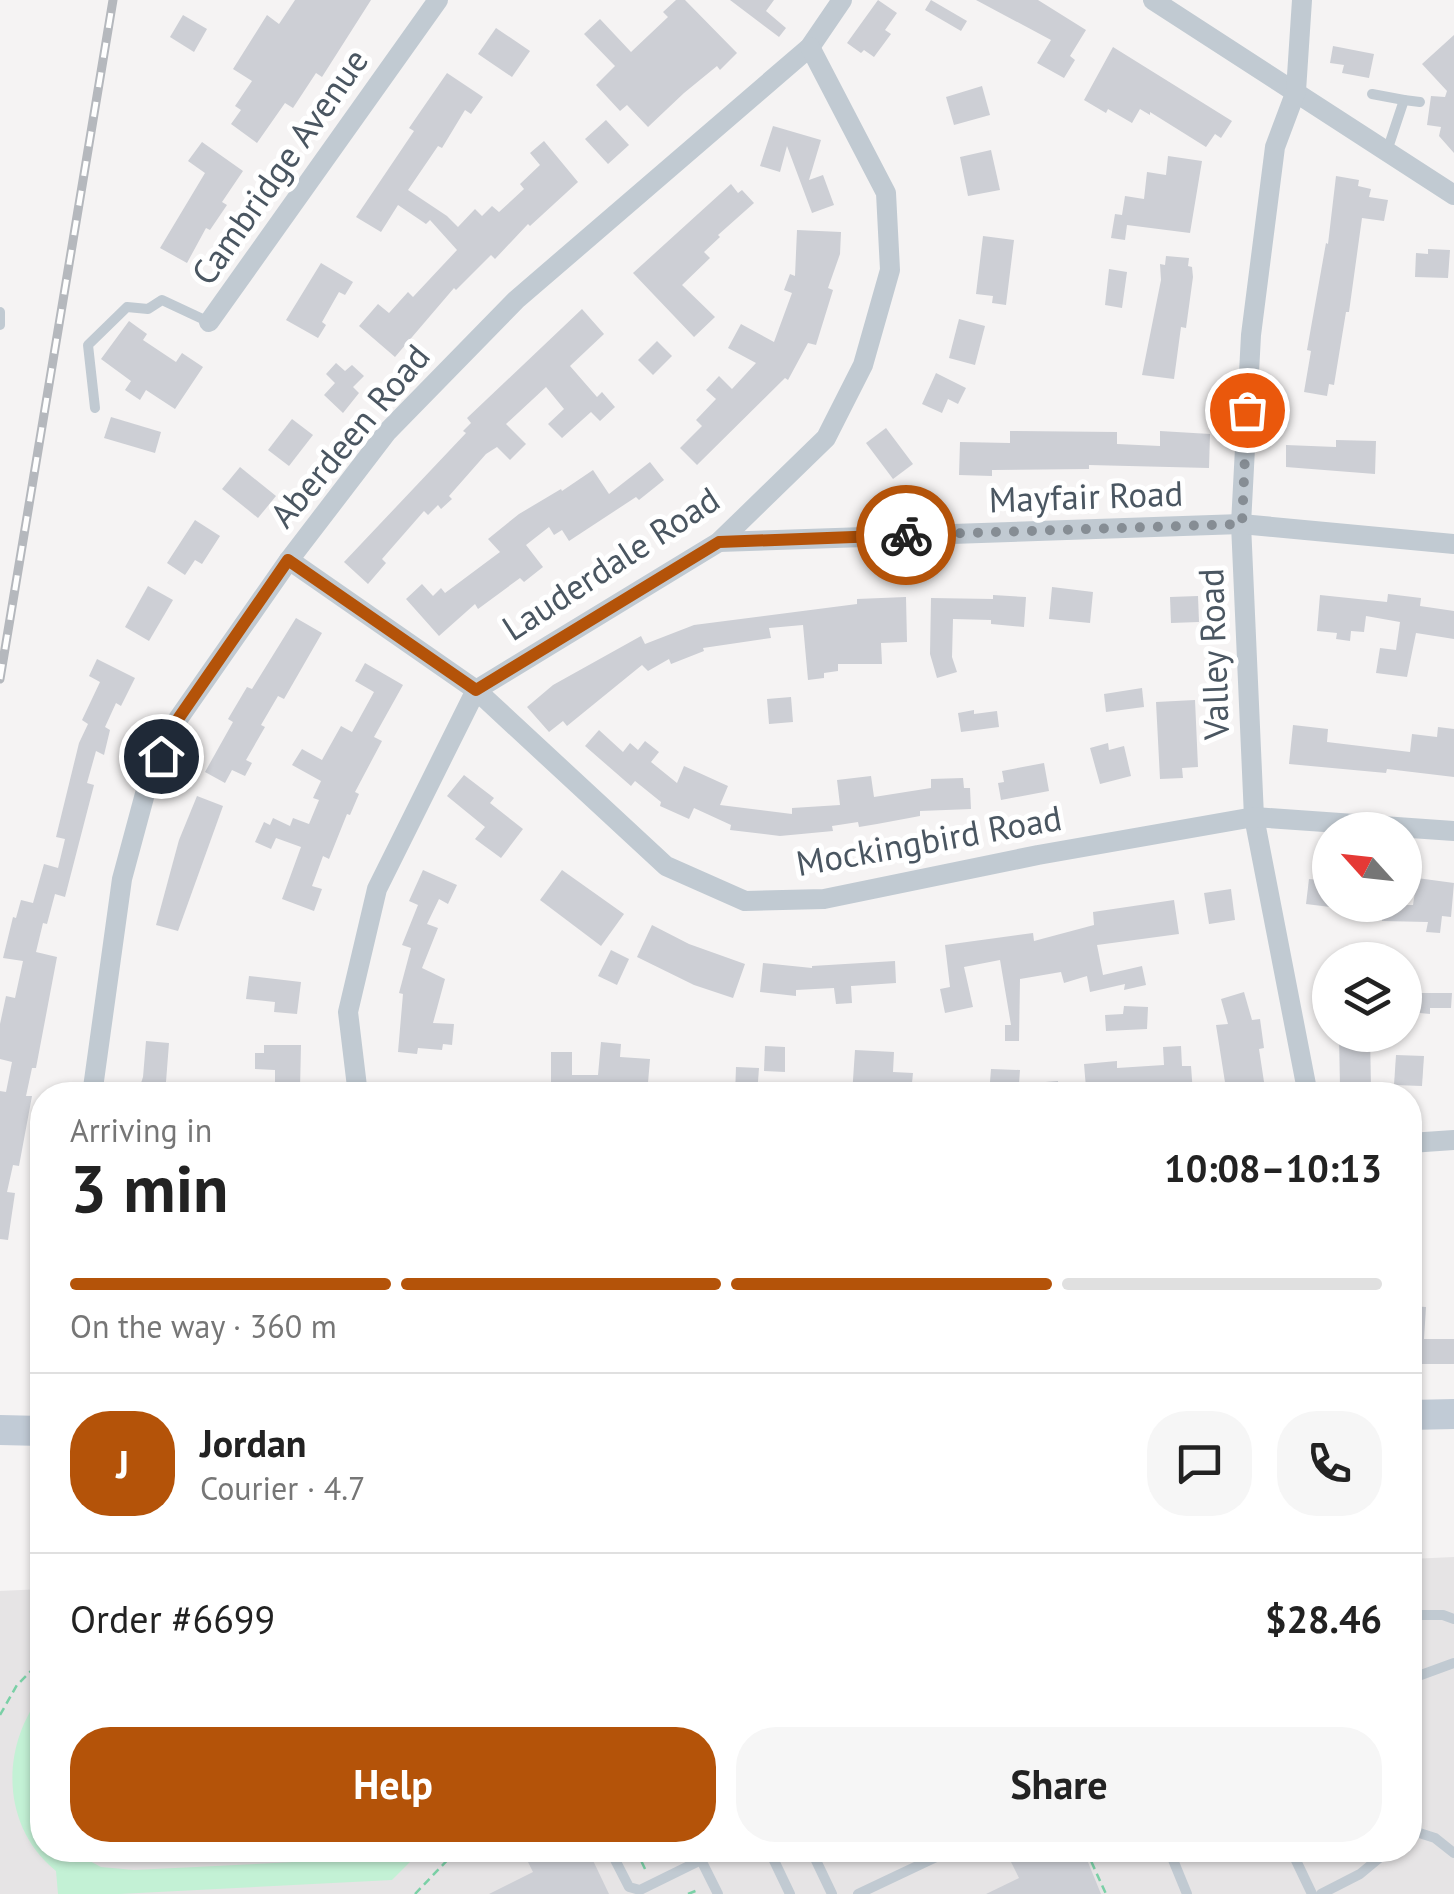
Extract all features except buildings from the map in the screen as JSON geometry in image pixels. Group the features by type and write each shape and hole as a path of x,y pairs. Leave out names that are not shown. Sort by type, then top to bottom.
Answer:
{"street":[{"name":"Cambridge Avenue","path":"209,322 438,0"},
{"name":"Aberdeen Road","path":"94,1082 122,879 146,790 176,722 288,560 387,432 516,300 810,47 842,0"},
{"path":"1153,0 1454,196"},
{"name":"Valley Road","path":"1302,0 1296,91 1275,147 1250,335 1242,524 1254,817 1305,1082"},
{"name":"Lauderdale Road","path":"476,690 719,542 826,438 863,365 890,270 886,193 810,47"},
{"name":"Mayfair Road","path":"719,542 1242,524 1454,544"},
{"name":"Mockingbird Road","path":"288,560 476,690 666,866 745,901 824,899 1038,855 1254,817 1454,831"},
{"path":"356,1082 348,1012 377,889 476,690"},
{"path":"1422,1142 1454,1140"},
{"path":"1422,1414 1454,1414"},
{"path":"0,1430 30,1431"}],"lane":[{"path":"1372,94 1420,102"},
{"path":"1387,152 1404,100"},
{"path":"94,408 88,345 127,306 148,310 162,300 209,322"},
{"path":"0,312 0,325"},
{"path":"1422,1615 1443,1615 1454,1620"},
{"path":"1422,1675 1454,1663"},
{"path":"1422,1834 1435,1838 1454,1853"},
{"path":"616,1862 629,1887 640,1890 687,1862"},
{"path":"702,1862 718,1894"},
{"path":"774,1862 790,1894"},
{"path":"817,1862 832,1894"},
{"path":"858,1894 926,1862"},
{"path":"1173,1862 1187,1894"},
{"path":"1297,1862 1312,1894"},
{"path":"1321,1894 1360,1874 1374,1862"}],"path":[{"path":"0,1715 17,1685 30,1672"},
{"path":"415,1894 446,1862"},
{"path":"642,1862 647,1874"},
{"path":"1091,1862 1106,1894"},
{"path":"698,1882 705,1894"},
{"path":"688,1894 703,1887"}],"shaded area":[{"path":"1454,1557 1454,1894 0,1894 0,1591 30,1590 30,1862 1422,1862 1422,1558"}],"green space":[{"path":"30,1712 30,1840 16,1810 13,1786 13,1762"},
{"path":"47,1862 92,1862 101,1867 134,1870 294,1862 410,1862 392,1880 119,1894 58,1894 56,1871"}],"railway":[{"path":"0,679 113,0"}],"way so far":[{"path":"906,535 1242,524 1247,410"}],"route":[{"path":"161,756 176,722 288,560 476,690 719,542 906,535"}]}
